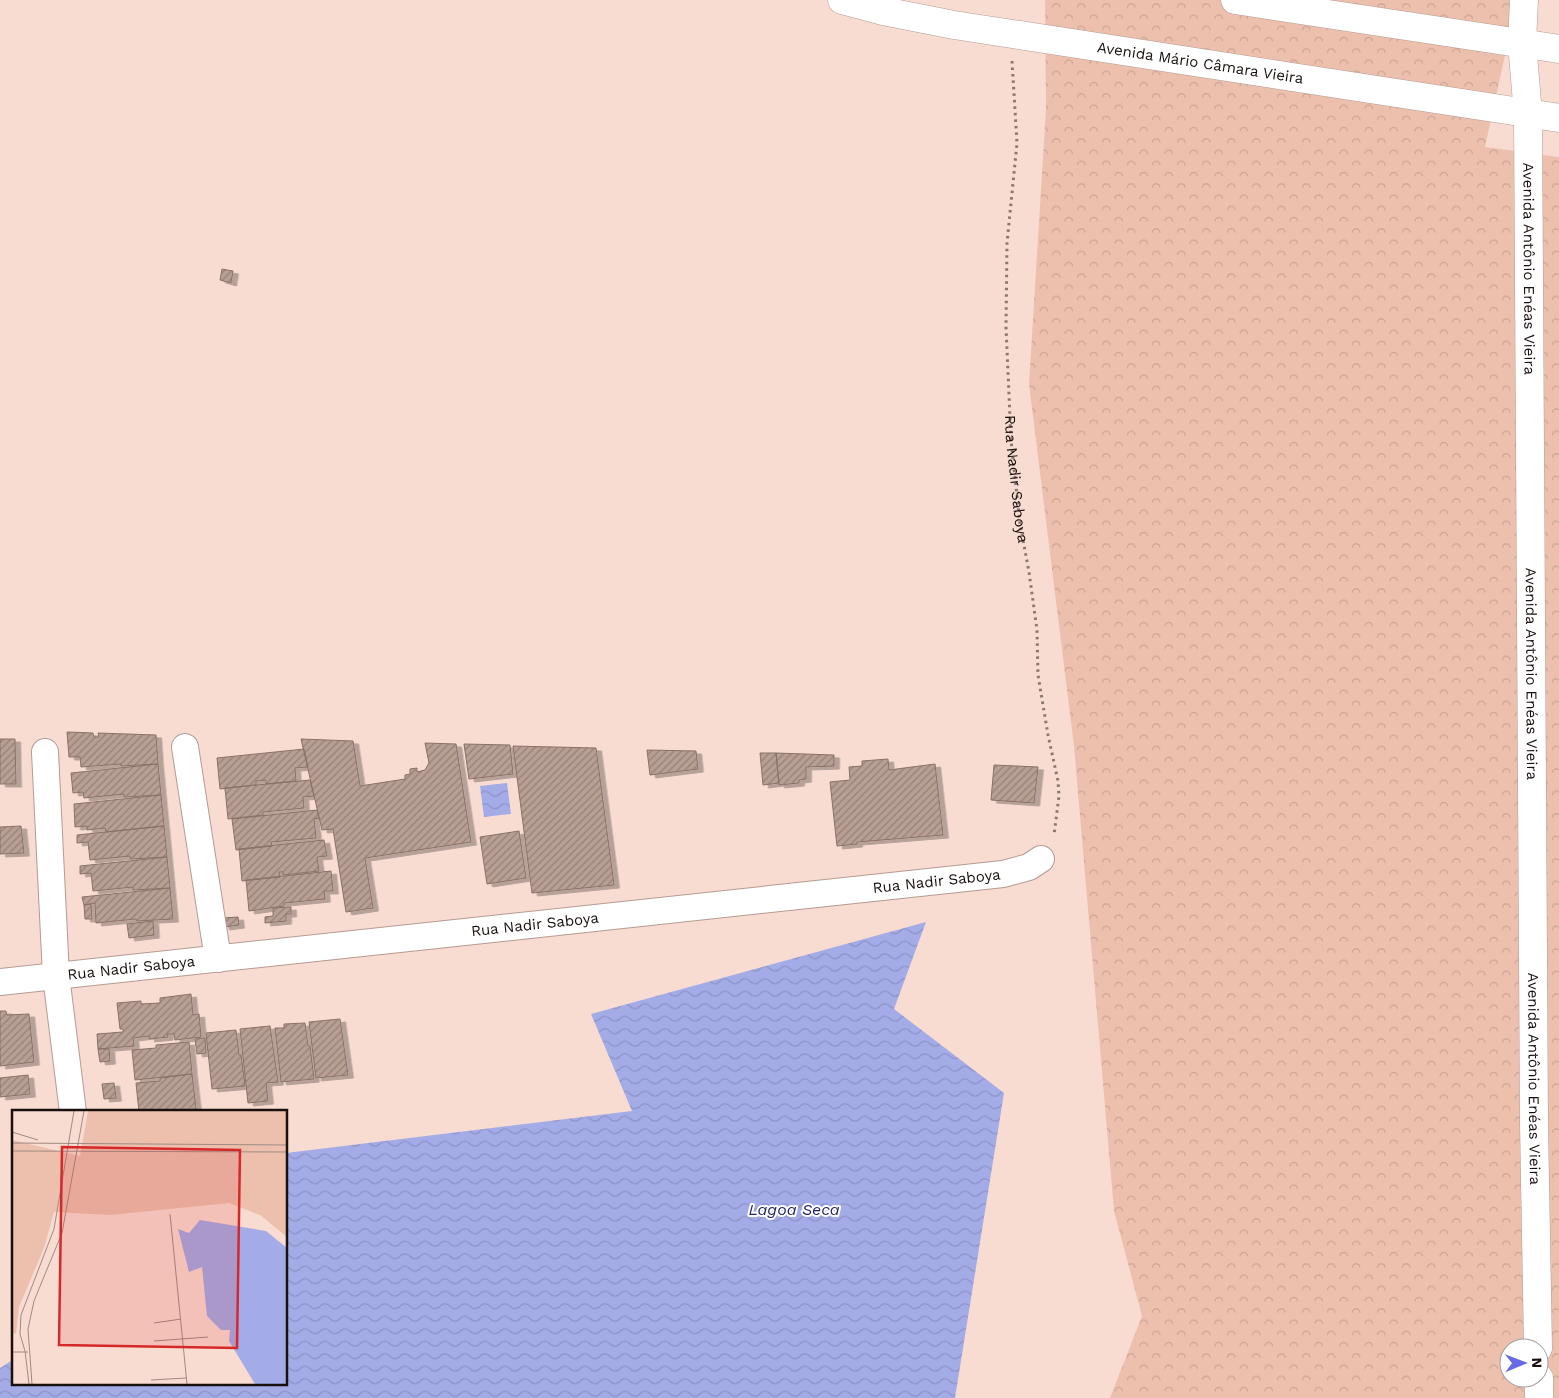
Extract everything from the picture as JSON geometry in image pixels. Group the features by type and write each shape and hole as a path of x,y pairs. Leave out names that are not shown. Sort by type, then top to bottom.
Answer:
{"street":[{"name":"Avenida Mário Câmara Vieira","path":"842,0 883,12 1008,33 1559,118"},
{"path":"1235,0 1559,49"},
{"name":"Avenida Antônio Enéas Vieira","path":"1524,0 1522,42 1528,114 1534,1123 1538,1338"},
{"path":"185,747 218,959"},
{"path":"45,752 56,976 73,1110"},
{"name":"Rua Nadir Saboya","path":"0,982 1003,874 1029,867 1041,859"}],"path":[{"name":"Rua Nadir Saboya","path":"1008,33 1012,56 1017,143 1007,243 1006,327 1011,440 1020,524 1037,630 1038,675 1058,781 1059,796 1057,821 1052,842 1041,859"}],"green space":[{"path":"1045,0 1517,0 1485,147 1559,157 1559,1398 1110,1398 1142,1316 1114,1211 1074,746 1029,384 1046,109"}],"water":[{"path":"507,783 511,814 484,817 480,786"},
{"name":"Lagoa Seca","path":"926,922 894,1009 1004,1093 955,1398 0,1398 0,1368 12,1360 12,1386 288,1386 288,1153 632,1111 591,1014"}],"building":[{"path":"222,269 233,271 231,283 220,280"},
{"path":"67,732 93,733 94,737 99,737 98,733 156,735 158,764 81,767 80,757 69,757"},
{"path":"0,739 15,739 16,784 0,784"},
{"path":"301,739 353,741 360,786 405,779 405,775 410,774 410,769 417,768 417,772 425,770 429,763 425,743 456,744 471,842 365,858 373,908 346,912 333,829 322,830"},
{"path":"464,744 510,745 513,774 469,779"},
{"path":"513,746 596,748 614,885 532,893"},
{"path":"304,749 308,767 295,768 296,781 266,784 266,780 256,781 256,785 220,789 217,758"},
{"path":"647,750 696,751 698,769 650,775"},
{"path":"760,753 776,753 779,783 763,785"},
{"path":"776,753 834,755 834,766 806,767 806,779 799,780 799,783 779,785"},
{"path":"888,759 889,770 935,764 943,835 857,842 857,844 837,846 830,782 850,780 849,767 862,766 862,761"},
{"path":"158,764 161,795 124,797 124,794 84,798 83,792 73,793 71,773"},
{"path":"994,765 1038,767 1034,803 991,800"},
{"path":"310,780 314,796 303,797 304,808 263,812 263,815 228,819 225,788"},
{"path":"161,795 164,826 106,832 105,828 87,830 87,826 75,827 74,804"},
{"path":"317,810 319,818 314,819 316,838 271,842 272,846 236,850 232,819"},
{"path":"21,826 24,853 0,854 0,827"},
{"path":"164,826 167,857 130,859 130,856 90,860 88,842 77,843 77,835"},
{"path":"519,831 526,878 487,884 480,837"},
{"path":"324,840 327,856 317,857 319,871 283,875 283,872 279,872 280,877 242,881 239,849"},
{"path":"167,857 170,888 133,890 133,887 93,891 91,873 80,874 80,866"},
{"path":"331,871 333,891 324,891 325,899 284,903 284,906 249,911 246,880"},
{"path":"170,888 173,919 137,921 136,919 96,923 95,903 84,905 82,897"},
{"path":"91,904 92,919 85,919 84,905"},
{"path":"291,907 291,914 286,914 286,921 265,923 265,917 273,916 273,908"},
{"path":"238,917 239,925 224,927 222,918"},
{"path":"153,921 154,935 129,938 127,924"},
{"path":"191,994 193,1015 199,1014 201,1037 175,1040 174,1034 167,1034 168,1037 149,1039 149,1036 133,1038 134,1046 98,1049 97,1034 123,1032 123,1029 120,1029 117,1003 141,1001 141,1004 160,1003 160,998"},
{"path":"0,1011 6,1011 7,1015 29,1014 34,1062 0,1066"},
{"path":"340,1019 348,1075 316,1078 309,1022"},
{"path":"305,1023 314,1079 281,1082 275,1028 284,1028 284,1024"},
{"path":"270,1026 278,1082 266,1083 268,1101 248,1103 240,1029"},
{"path":"236,1030 245,1086 212,1089 206,1033"},
{"path":"205,1038 206,1053 197,1054 195,1039"},
{"path":"189,1042 192,1074 135,1080 132,1050 156,1048 156,1045"},
{"path":"98,1049 109,1049 110,1061 100,1062"},
{"path":"192,1074 196,1109 139,1110 136,1083 160,1081 160,1078"},
{"path":"28,1075 30,1094 0,1097 0,1078"},
{"path":"114,1083 116,1098 104,1099 102,1084"}]}
